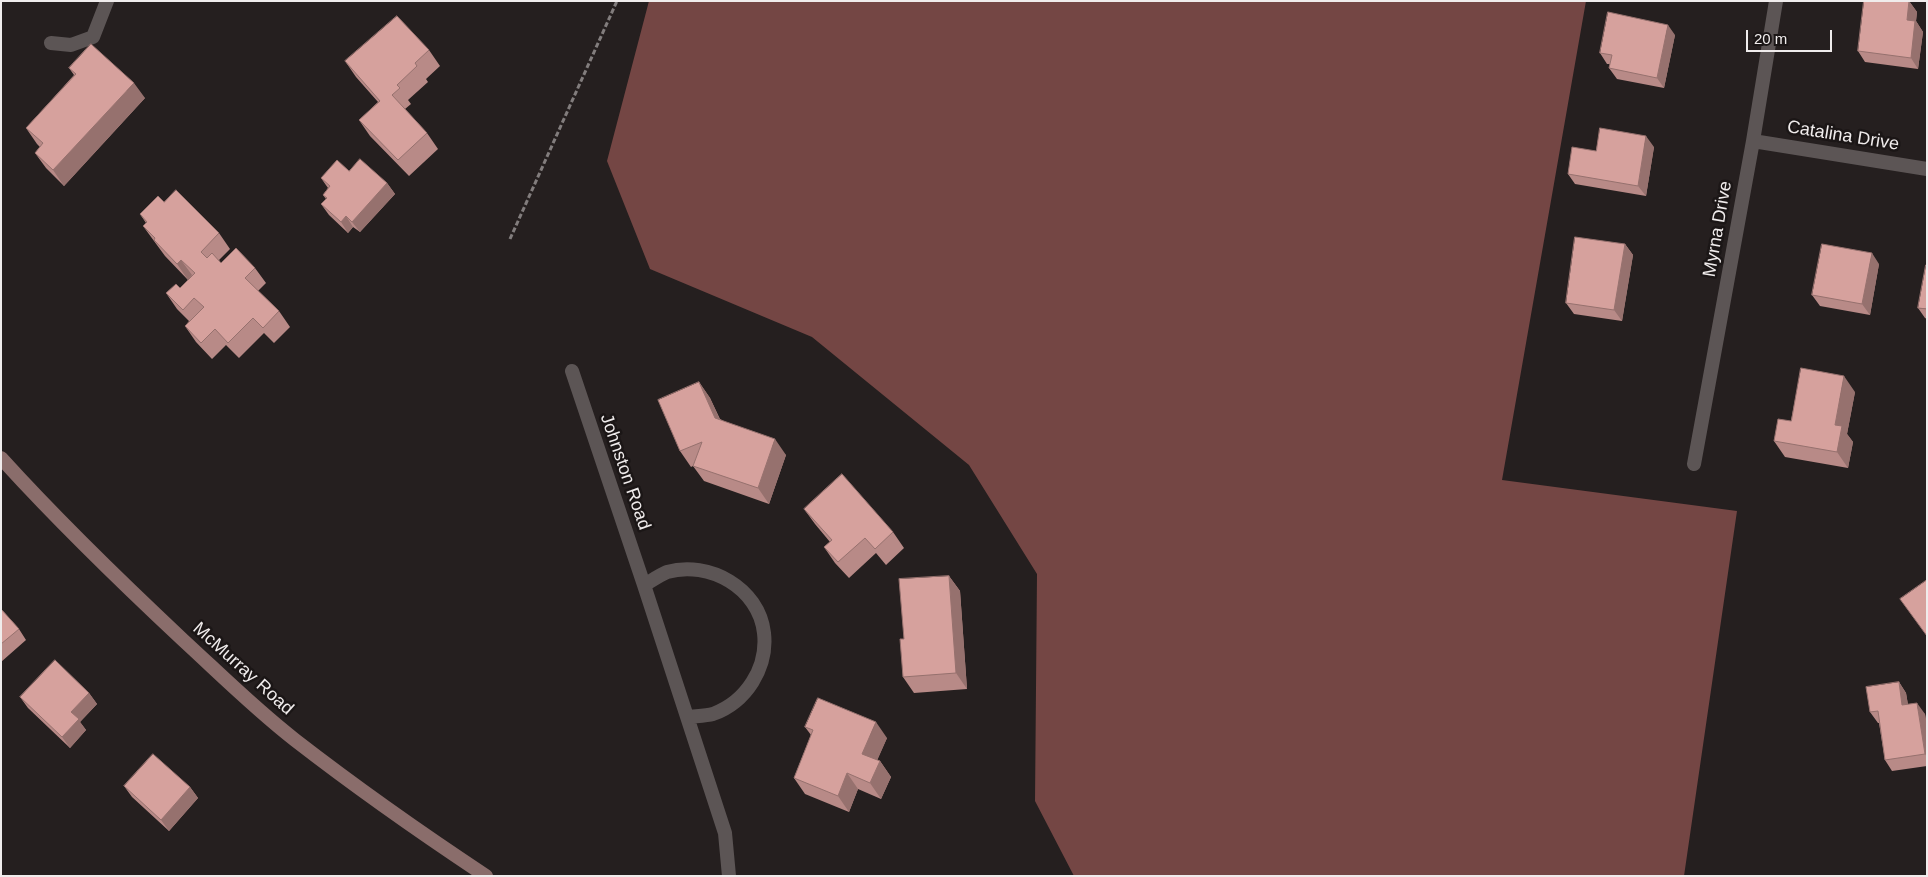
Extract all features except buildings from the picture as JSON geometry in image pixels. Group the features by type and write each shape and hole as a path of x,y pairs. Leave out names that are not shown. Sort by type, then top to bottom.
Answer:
{"main road":[{"name":"McMurray Road","path":"1,458 33,494 138,598 235,690 301,745 486,876"}],"street":[{"path":"51,43 71,45 93,37 107,1"},
{"name":"Myrna Drive","path":"1694,464 1753,141 1776,1"},
{"name":"Catalina Drive","path":"1753,141 1927,169"},
{"name":"Johnston Road","path":"572,371 725,833 728,876"},
{"path":"644,585 667,572 693,568 718,574 740,587 756,608 764,632 763,658 753,682 736,702 712,714 687,717"}],"path":[{"path":"510,239 617,1"}],"shaded area":[{"path":"649,1 1586,1 1502,480 1737,511 1684,876 1074,876 1035,801 1037,574 969,465 812,337 650,269 607,161"}]}
